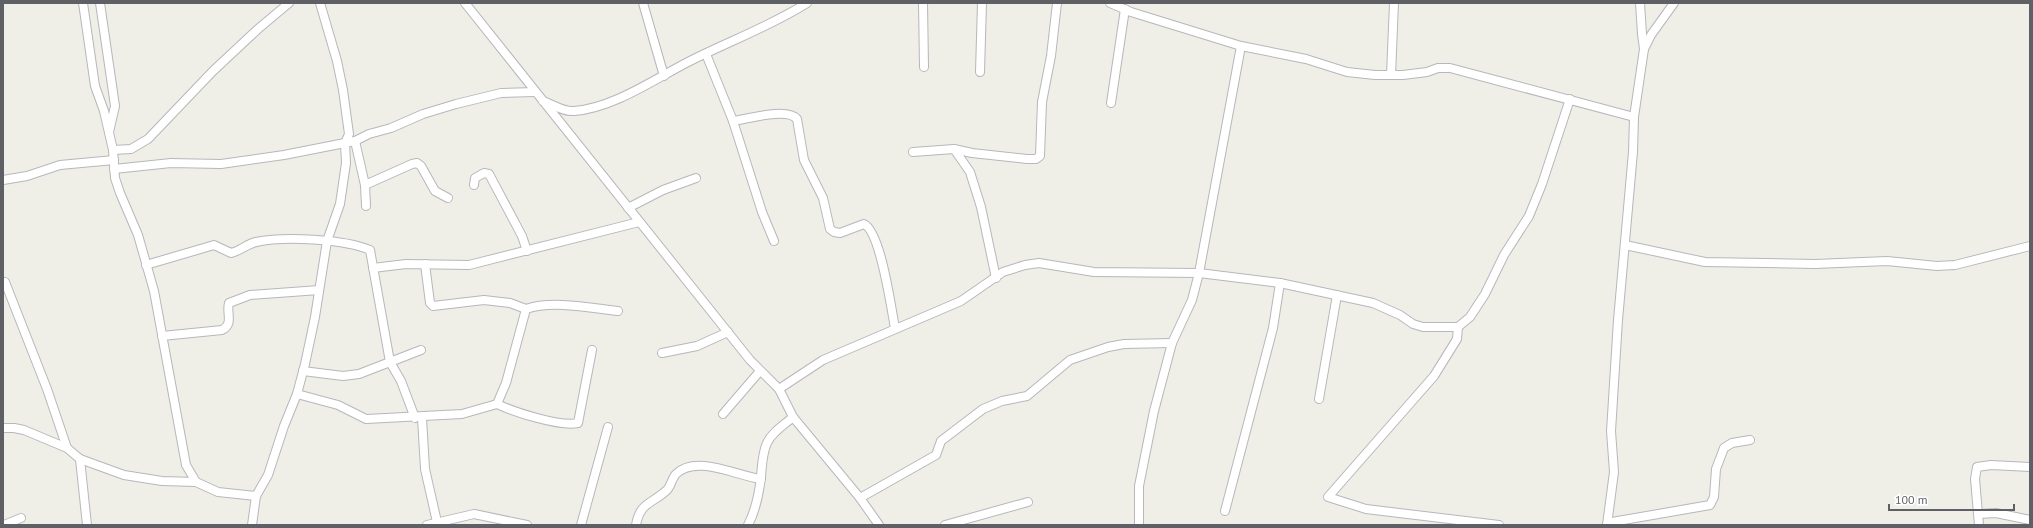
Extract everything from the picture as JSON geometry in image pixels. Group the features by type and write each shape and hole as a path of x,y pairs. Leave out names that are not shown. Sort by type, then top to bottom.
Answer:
{"street":[{"path":"83,3 95,86 104,111 113,150 114,169 120,193 134,226 154,291 186,465 196,482"},
{"path":"100,3 115,106 109,133"},
{"path":"113,150 131,149 148,139 213,71 258,29 289,3"},
{"path":"252,525 256,496 268,475 284,426 297,394 303,371 327,241 340,204 346,163 345,143 349,129 343,90 337,61 320,3"},
{"path":"465,3 750,360 779,390 793,416 860,498 878,525"},
{"path":"643,3 664,76"},
{"path":"542,100 566,111 574,111 612,101 776,21 807,3"},
{"path":"923,3 924,67"},
{"path":"980,72 982,3"},
{"path":"913,152 954,149 972,153 1027,159 1036,159 1040,156 1042,102 1051,56 1057,3"},
{"path":"1110,3 1241,46 1306,59 1347,72 1391,75 1427,72 1438,68 1450,68 1570,98 1634,117"},
{"path":"1391,75 1394,3"},
{"path":"1607,525 1614,472 1611,431 1618,320 1633,152 1634,117 1644,49 1640,3"},
{"path":"1644,49 1651,35 1674,3"},
{"path":"1111,103 1125,9"},
{"path":"1139,525 1139,486 1154,411 1172,343 1192,300 1200,273 1241,46"},
{"path":"706,54 733,121 762,212 774,241"},
{"path":"114,169 171,163 221,164 284,155 355,141 369,134 391,128 423,114 456,104 501,93 535,92"},
{"path":"779,390 799,374 823,360 961,301 1004,272 1039,263 1094,272 1200,273 1280,283 1373,303 1400,315 1413,324 1423,327 1458,327 1470,317 1485,294 1504,255 1529,216 1542,184 1570,98"},
{"path":"733,121 784,113 794,116 797,119 804,160 823,198 830,229 834,232 840,233 864,224 868,226 871,231 877,251 884,264 895,328"},
{"path":"355,141 365,185 366,206"},
{"path":"954,149 970,172 982,207 996,278"},
{"path":"3,180 27,176 60,165 114,160"},
{"path":"365,185 412,164 418,163 435,191 448,198"},
{"path":"474,185 475,178 480,174 489,174 522,236 527,251"},
{"path":"628,208 663,190 696,178"},
{"path":"373,268 406,264 469,265 639,222"},
{"path":"146,265 214,245 231,253 261,241 292,239 327,241 370,250 390,362 419,418 425,469 441,522"},
{"path":"1625,245 1705,262 1801,264 1887,262 1937,266 1955,265 2030,246"},
{"path":"425,264 430,303 433,306 484,300 510,303 526,309 536,306 580,307 618,311"},
{"path":"5,282 47,389 66,448"},
{"path":"1225,511 1273,328 1280,283"},
{"path":"162,336 222,330 227,328 229,324 229,303 250,295 319,290"},
{"path":"1319,399 1337,295"},
{"path":"497,404 506,383 526,309"},
{"path":"1458,327 1457,339 1434,376 1328,497 1366,509 1499,525"},
{"path":"662,353 692,347 728,332"},
{"path":"860,498 936,455 941,441 983,409 1002,401 1027,396 1070,360 1108,347 1124,344 1172,343"},
{"path":"303,371 343,376 359,374 420,350"},
{"path":"297,394 338,405 366,419 419,418 462,414 497,404 521,414 561,422 578,423 592,350"},
{"path":"723,414 760,371"},
{"path":"748,525 754,514 761,479 763,454 767,442 793,416"},
{"path":"581,525 608,427"},
{"path":"3,428 24,430 66,448 80,459 124,475 162,481 196,482 218,492 256,496"},
{"path":"1607,525 1612,522 1710,505 1714,497 1716,469 1724,448 1732,443 1750,440"},
{"path":"80,459 87,525"},
{"path":"1979,525 1975,479 1977,467 1991,464 2030,467"},
{"path":"636,525 641,508 667,490 676,474 687,466 707,466 761,479"},
{"path":"945,525 1028,502"},
{"path":"1979,514 1996,513 2030,520"},
{"path":"426,525 474,514 527,525"},
{"path":"4,525 21,518"}]}
